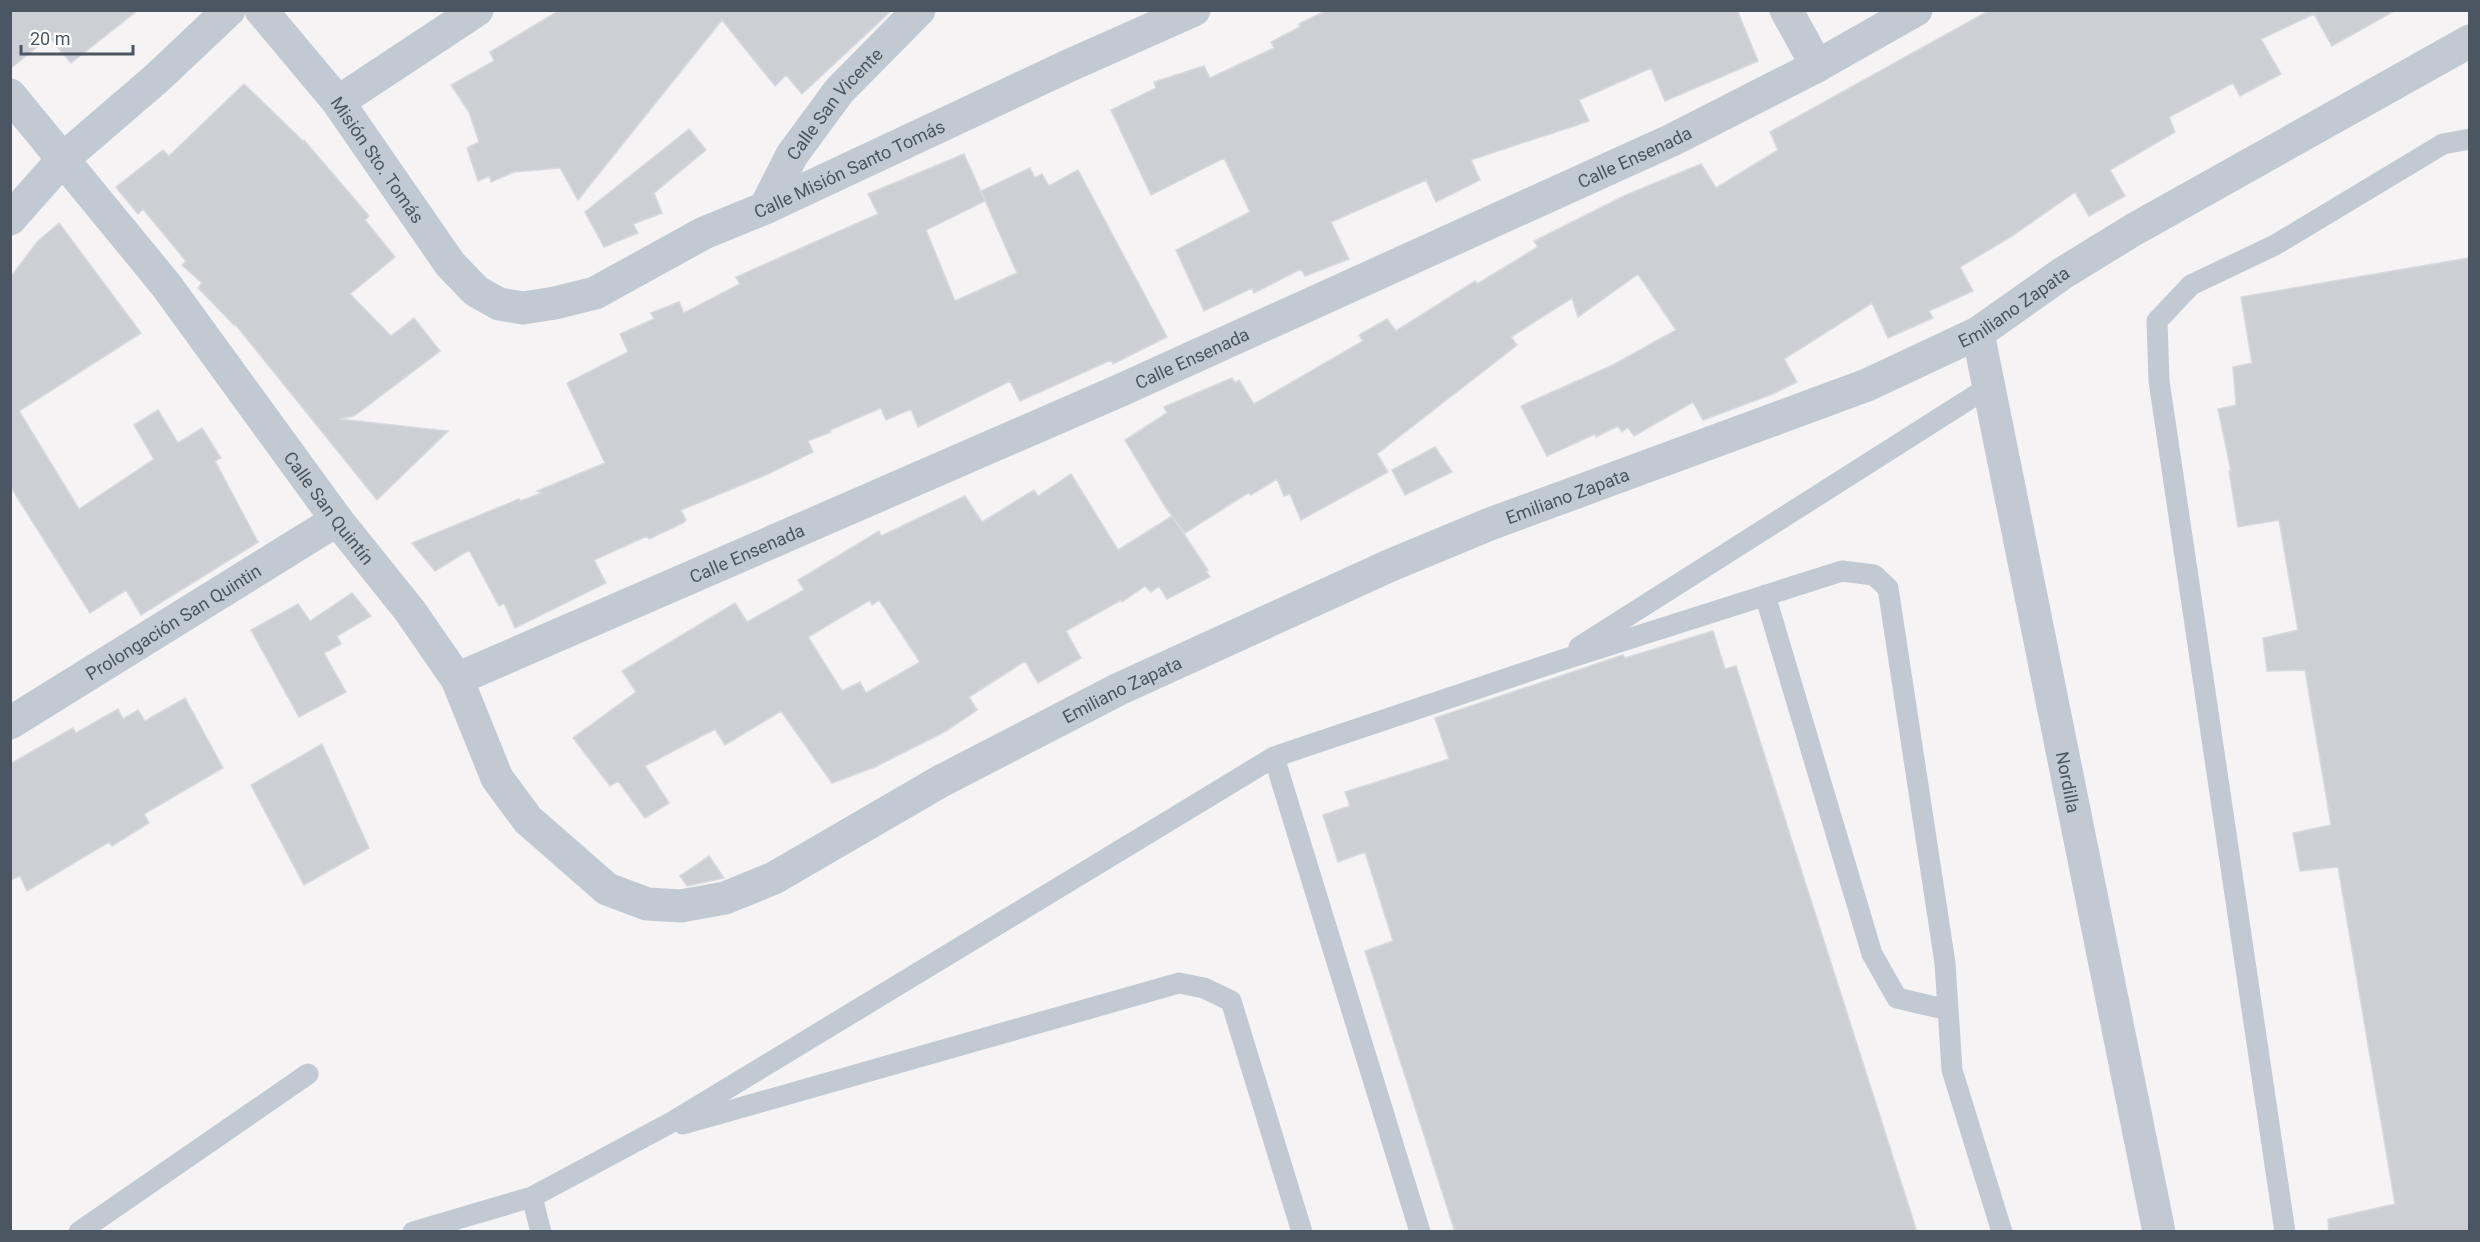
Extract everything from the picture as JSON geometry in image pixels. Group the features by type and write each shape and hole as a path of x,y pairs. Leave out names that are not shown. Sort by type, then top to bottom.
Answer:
{"street":[{"path":"10,219 64,158 157,78 229,10"},
{"name":"Misión Sto. Tomás","path":"261,10 338,102 450,264 476,291 499,304"},
{"path":"338,102 477,10"},
{"name":"Calle San Vicente","path":"765,208 792,155 839,91 919,10"},
{"name":"Calle Misión Santo Tomás","path":"499,304 523,308 596,293 704,233 765,208 1068,66 1194,10"},
{"path":"1786,10 1817,66"},
{"name":"Calle Ensenada","path":"457,680 1121,390 1672,140 1817,66 1916,10"},
{"name":"Emiliano Zapata","path":"647,904 681,906 726,898 774,878 941,781 1119,689 1391,565 1511,516 1857,389 1978,333 2063,273 2133,230 2469,40"},
{"name":"Calle San Quintín","path":"10,95 166,285 337,520 410,611 457,680 498,778 528,820 607,889 647,904"},
{"name":"Nordilla","path":"1978,333 2159,1232"},
{"name":"Prolongación San Quintin","path":"10,723 337,520"}],"lane":[{"path":"2285,1232 2158,381 2157,321 2191,285 2275,245 2443,144 2469,139"},
{"path":"1553,663 1990,386"},
{"path":"422,1230 532,1197 654,1132 1274,757 1553,663 1842,571 1874,575 1888,588 1945,963 1952,1070 2002,1232"},
{"path":"1765,595 1872,954 1897,999 1947,1010"},
{"path":"1274,757 1420,1232"},
{"path":"654,1132 1179,984 1204,988 1231,1001 1302,1232"},
{"path":"79,1232 308,1074"},
{"path":"532,1197 541,1232"}],"building":[{"path":"10,10 138,10 71,63 49,37 10,69"},
{"path":"560,10 892,10 802,94 786,75 775,86 722,20 578,200 560,168 514,172 491,182 490,176 478,181 467,148 479,142 469,112 451,85 494,61 490,52"},
{"path":"1327,10 1737,10 1758,61 1665,101 1651,68 1579,100 1589,121 1471,160 1480,180 1436,202 1426,180 1331,222 1349,259 1305,276 1301,269 1254,293 1252,288 1204,311 1176,250 1250,212 1224,158 1151,195 1111,110 1156,88 1154,82 1204,66 1210,78 1274,48 1271,42"},
{"path":"1990,10 2396,10 2332,46 2314,14 2261,39 2281,74 2240,96 2233,83 2169,117 2175,132 2110,170 2125,196 2089,216 2075,192 2012,236 1960,267 1973,291 1929,311 1933,318 1888,338 1872,303 1784,359 1797,382 1775,393 1703,420 1693,402 1634,436 1628,427 1622,432 1618,426 1547,456 1521,406 1613,365 1676,330 1638,274 1578,317 1572,298 1511,337 1517,345 1377,454 1388,472 1301,520 1290,494 1284,496 1277,479 1251,495 1248,493 1185,533 1166,508 1125,440 1167,413 1164,407 1232,378 1235,383 1239,380 1254,404 1363,341 1359,335 1387,319 1396,331 1475,281 1477,284 1538,247 1534,241 1626,195 1701,164 1716,188 1778,150 1770,132"},
{"path":"244,84 304,140 369,216 365,220 395,257 350,294 391,336 414,318 440,351 354,416 338,419 448,431 377,500 235,324 198,288 202,283 182,265 186,261 143,209 138,214 116,187 163,150 169,156"},
{"path":"689,129 706,150 654,193 662,213 633,224 638,233 604,247 585,212"},
{"path":"964,154 985,201 926,230 955,301 1017,273 981,191 1030,168 1035,178 1042,174 1049,186 1078,170 1167,337 1113,364 1111,360 1020,401 1010,381 918,427 911,409 886,420 881,408 830,430 831,432 808,441 813,452 768,474 681,510 686,520 683,523 649,539 647,536 594,560 606,583 515,628 504,603 499,606 469,550 435,571 412,543 519,499 520,501 542,493 537,491 605,463 567,383 628,352 620,334 654,319 651,313 679,302 684,313 740,284 736,277 878,214 868,194"},
{"path":"59,223 141,333 19,411 79,509 154,459 134,425 158,410 178,443 202,428 221,458 215,461 258,542 141,615 126,590 90,613 10,486 10,278 37,242"},
{"path":"2469,258 2469,1232 2329,1232 2328,1219 2395,1204 2338,867 2300,871 2293,833 2331,825 2305,670 2267,671 2263,638 2298,630 2279,520 2238,527 2229,471 2231,471 2218,409 2236,405 2233,367 2252,363 2241,297"},
{"path":"1435,447 1452,472 1405,495 1392,470"},
{"path":"1071,474 1118,550 1172,516 1208,570 1206,571 1210,577 1167,599 1159,586 1151,592 1145,586 1122,602 1121,600 1066,631 1081,658 1038,683 1025,661 969,697 977,710 946,731 875,767 832,783 781,711 725,745 715,729 645,766 669,803 645,818 618,781 610,786 573,738 636,692 622,671 735,603 747,622 804,590 798,580 879,531 881,536 965,496 982,522 1034,490 1038,496","holes":["870,600 872,605 879,600 920,662 866,693 860,682 842,691 808,637"]},
{"path":"352,593 371,616 337,636 341,644 324,653 346,692 299,717 251,630 298,604 310,621"},
{"path":"1713,631 1725,669 1736,666 1917,1232 1455,1232 1365,951 1393,941 1365,852 1338,862 1323,815 1350,806 1345,792 1449,759 1435,718 1623,655 1625,658"},
{"path":"185,698 223,768 144,814 149,823 112,846 109,842 27,891 20,876 10,880 10,764 73,728 76,733 118,709 123,719 138,710 145,721"},
{"path":"322,744 369,848 304,885 251,785"},
{"path":"709,856 724,878 687,886 680,876"}]}
